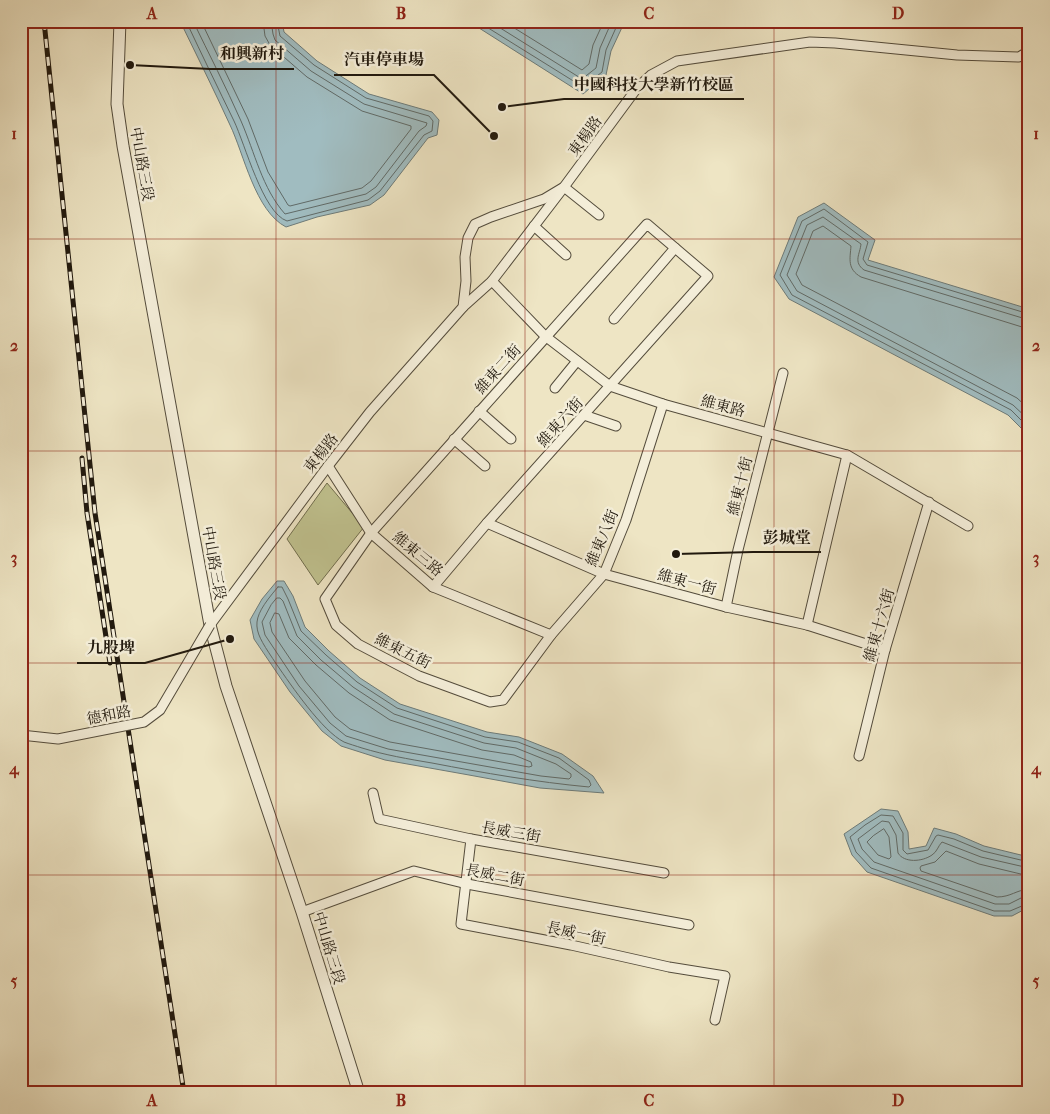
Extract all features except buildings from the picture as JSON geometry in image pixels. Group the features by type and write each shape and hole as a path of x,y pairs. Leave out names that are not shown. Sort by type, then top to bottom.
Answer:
{"street":[{"name":"中山路三段","path":"120,21 118,104 123,146 210,625 226,686 302,912 359,1093"},
{"name":"東楊路","path":"210,625 370,412 464,307 492,282 637,88 651,75 677,61 810,42 957,55 1019,57 1029,51"},
{"name":"東楊路","path":"464,307 465,257 468,238 476,224 544,199 564,188"},
{"path":"564,188 599,216"},
{"name":"維東二街","path":"325,599 371,533 647,224 708,276"},
{"path":"534,226 566,255"},
{"path":"614,319 676,248"},
{"name":"維東六街","path":"433,587 487,523 708,276"},
{"name":"維東路","path":"492,282 545,336 610,386 663,404 847,455 968,526"},
{"path":"555,388 577,361"},
{"name":"維東十街","path":"726,607 738,550 783,373"},
{"name":"維東八街","path":"490,702 503,700 551,635 604,574 626,520 663,404"},
{"path":"479,411 511,439"},
{"path":"584,415 616,426"},
{"path":"454,439 485,466"},
{"path":"807,625 847,455"},
{"name":"維東三路","path":"328,466 371,533 433,587 551,635"},
{"name":"維東十六街","path":"859,756 885,650 929,502"},
{"name":"維東一街","path":"487,523 604,574 726,607 807,625 885,650"},
{"name":"維東五街","path":"325,599 336,625 358,644 419,676 490,702"},
{"name":"德和路","path":"21,735 58,739 144,722 160,710 210,625"},
{"name":"長威三街","path":"373,793 380,819 471,839 664,873"},
{"name":"長威一街","path":"471,839 461,924 571,945 669,967 725,976 715,1020"},
{"name":"長威二街","path":"302,912 414,871 467,884 689,925"}],"green space":[{"path":"327,483 364,527 318,585 287,539"}],"water":[{"path":"180,21 282,21 284,32 317,61 369,94 432,112 439,120 437,135 428,138 384,195 370,205 317,217 286,227 275,219 258,195 230,125"},
{"path":"468,21 625,21 611,51 606,75 583,94"},
{"path":"824,203 875,240 868,260 1029,309 1029,436 1008,415 789,299 774,277 798,217"},
{"path":"277,581 284,581 293,596 305,627 329,651 360,678 400,704 487,732 519,737 562,754 593,776 604,793 540,788 385,760 341,746 322,731 290,692 254,639 250,620 262,599"},
{"path":"881,809 898,811 908,832 909,849 926,846 934,828 956,834 984,846 1029,857 1029,907 1012,916 994,916 867,872 852,855 844,834"}],"railway":[{"path":"44,21 95,513 184,1093"},
{"path":"82,458 87,513 110,663"}],"place":[{"name":"和興新村","path":"130,65"},
{"name":"中國科技大學新竹校區","path":"502,107"},
{"name":"汽車停車場","path":"494,136"},
{"name":"彭城堂","path":"676,554"},
{"name":"九股埤","path":"230,639"}]}
